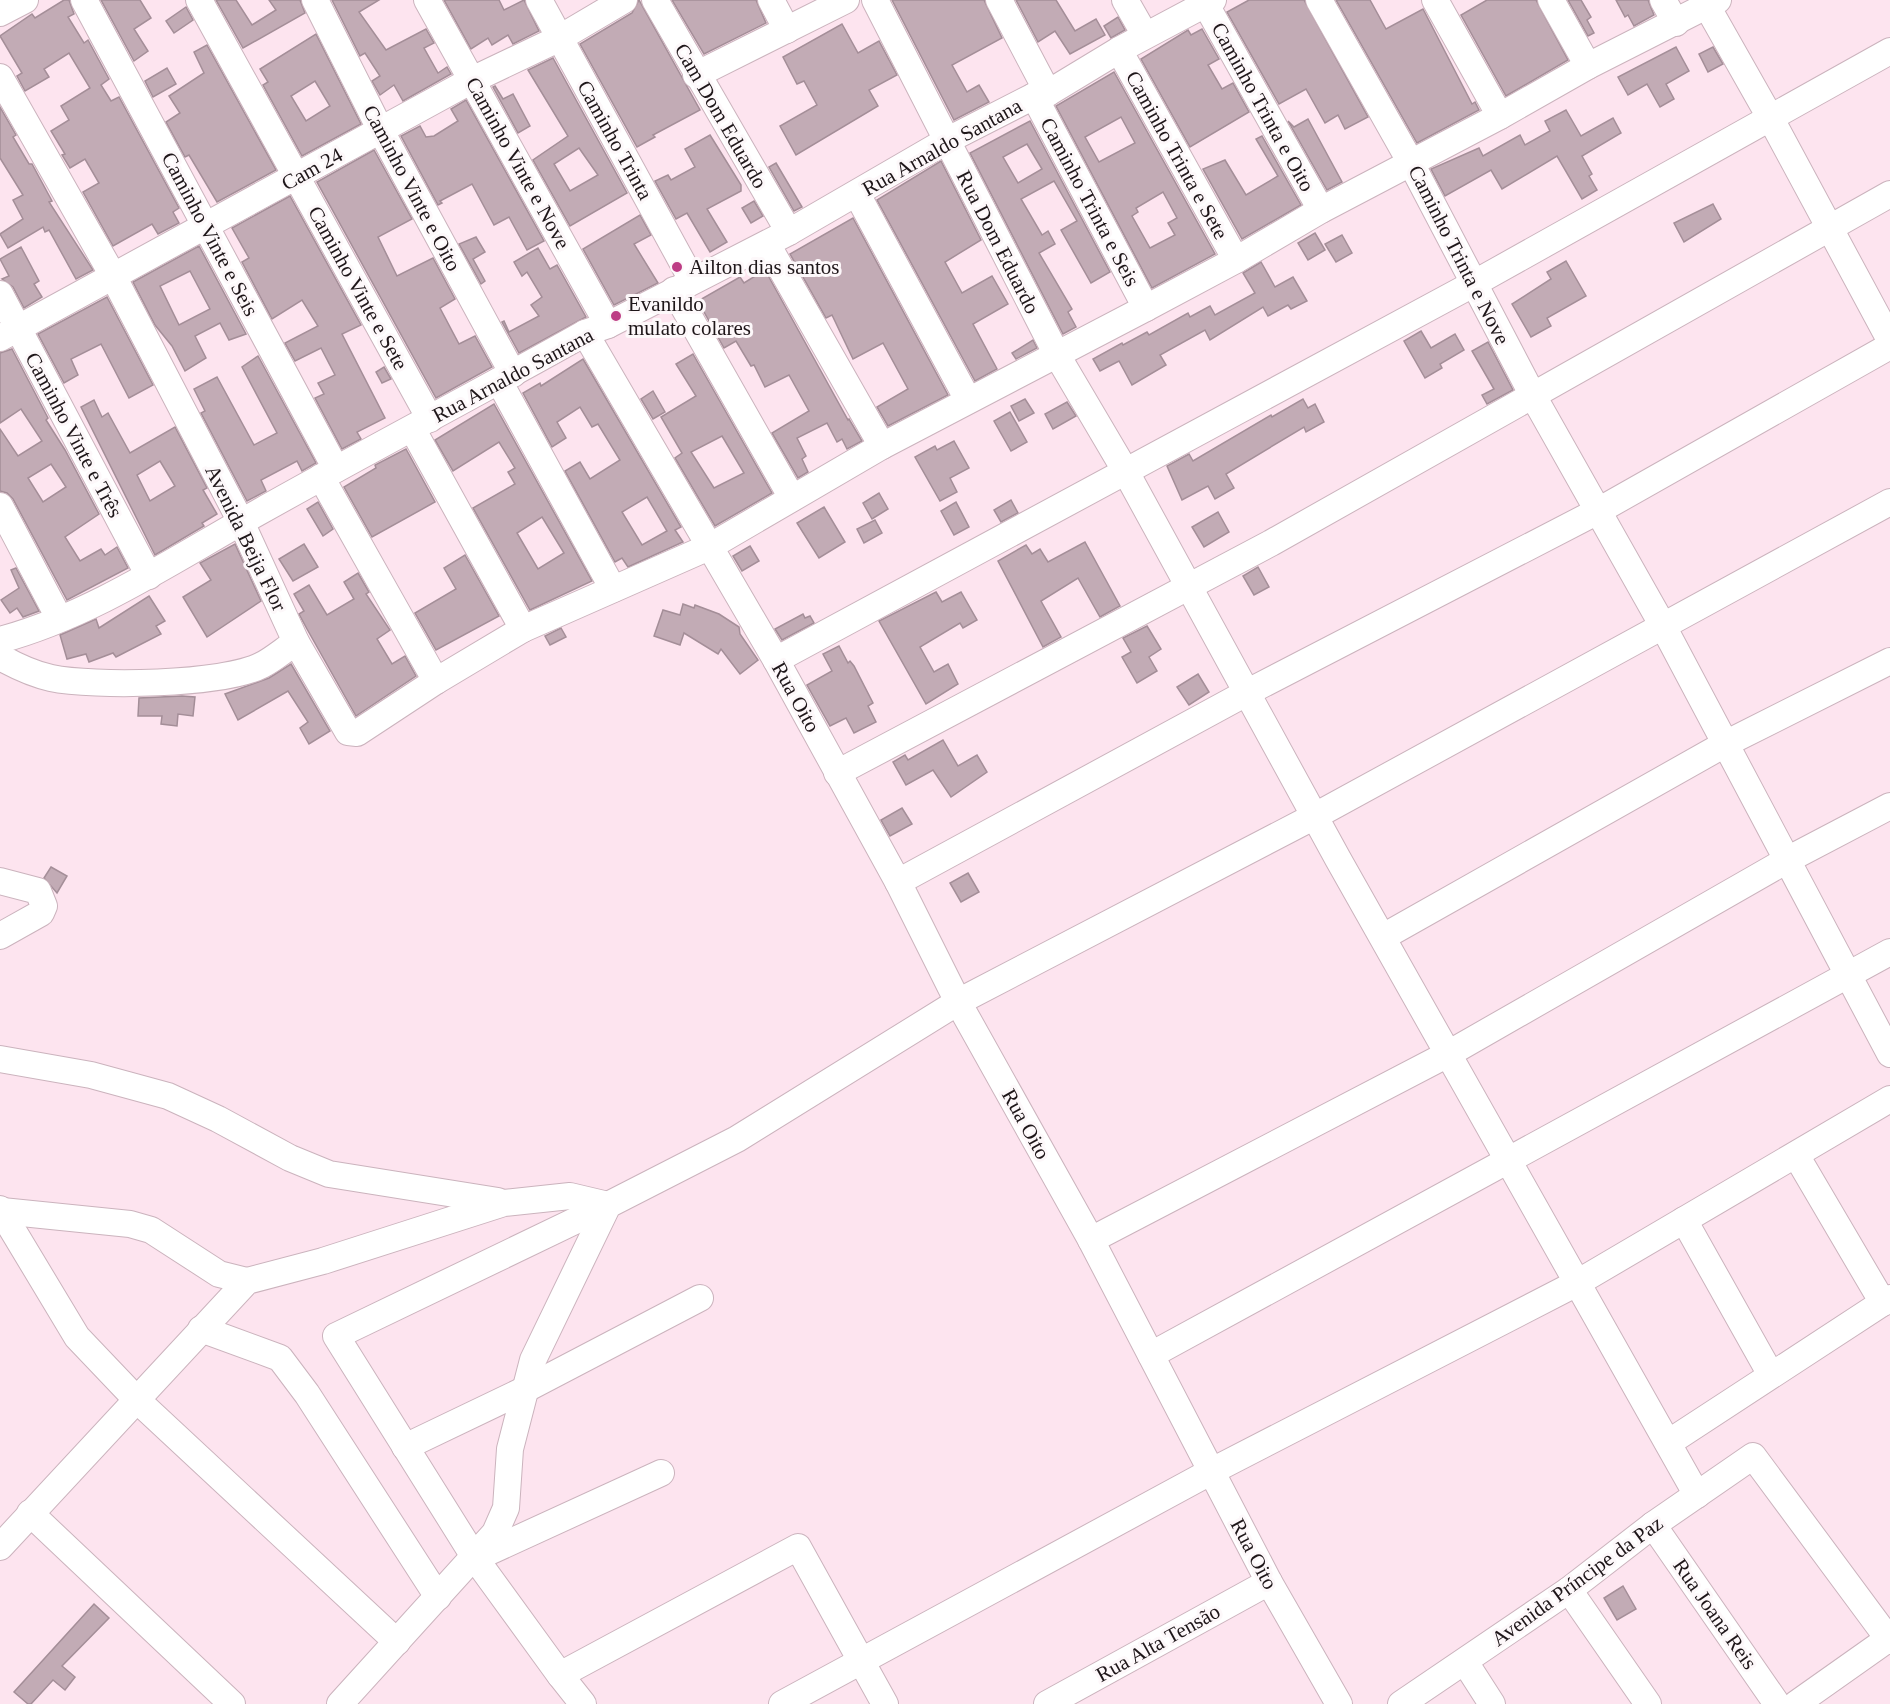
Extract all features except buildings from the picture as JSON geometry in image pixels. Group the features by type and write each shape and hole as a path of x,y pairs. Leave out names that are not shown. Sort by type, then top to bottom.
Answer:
{"street":[{"path":"0,13 25,0"},
{"name":"Caminho Vinte e Seis","path":"84,0 206,227 436,681"},
{"name":"Caminho Vinte e Sete","path":"199,0 297,177 522,629"},
{"name":"Caminho Vinte e Oito","path":"315,0 613,589"},
{"name":"Caminho Vinte e Nove","path":"428,0 472,80 709,547"},
{"name":"Caminho Trinta","path":"539,0 792,498"},
{"name":"Cam 24","path":"9,333 112,274 206,227 472,80 558,39 624,0"},
{"name":"Cam Dom Eduardo","path":"655,0 696,75 789,232"},
{"path":"771,0 787,30"},
{"path":"696,75 846,0"},
{"name":"Rua Dom Eduardo","path":"875,0 1057,356 1126,472 1315,816 1697,1495"},
{"name":"Caminho Trinta e Seis","path":"999,0 1041,94 1146,309"},
{"name":"Caminho Trinta e Sete","path":"1125,0 1145,35"},
{"name":"Caminho Trinta e Nove","path":"1319,0 1412,163 1532,394 1663,626 1890,1054"},
{"path":"1435,0 1500,116"},
{"path":"1551,0 1588,66"},
{"path":"1663,0 1676,24"},
{"name":"Rua Arnaldo Santana","path":"0,640 59,618 149,576 329,473 597,329 767,244 946,141 1041,94 1209,2"},
{"name":"Caminho Trinta e Oito","path":"1209,2 1321,210"},
{"path":"1713,3 1771,119 1890,340"},
{"name":"Avenida Beija Flor","path":"0,76 112,274 241,522 296,642 348,732 357,733 436,681 522,629 709,547 882,446 1146,309 1321,210 1500,116 1588,66 1676,24 1713,3"},
{"name":"Caminho Trinta e Sete","path":"1119,50 1236,260"},
{"path":"776,660 1473,284 1890,51"},
{"path":"857,194 968,400"},
{"path":"837,773 1271,543 1890,194"},
{"path":"767,244 882,446"},
{"name":"Caminho Vinte e Três","path":"0,294 9,333 149,576"},
{"path":"898,882 1248,692 1598,511 1890,346"},
{"path":"583,1704 474,1558 336,1336 608,1204 737,1138 958,1002 1315,816 1890,502"},
{"path":"0,506 59,618"},
{"name":"Rua Oito","path":"709,547 776,660 898,882 958,1002 1091,1240 1269,1582 1339,1704"},
{"path":"0,657 17,667 52,678 128,684 219,676 261,666 296,642"},
{"path":"1383,937 1725,744 1890,661"},
{"path":"1091,1240 1448,1054 1787,860 1890,806"},
{"path":"0,881 38,891 44,899 41,913 0,936"},
{"path":"1151,1354 1890,952"},
{"path":"0,1059 91,1075 168,1096 218,1119 290,1158 329,1173 504,1203"},
{"path":"782,1704 1212,1471 1577,1283 1890,1099"},
{"path":"1668,1443 1886,1300 1796,1155"},
{"path":"1,1210 130,1224 151,1230 219,1274 247,1281 323,1261 504,1203 570,1196 608,1204"},
{"path":"340,1704 495,1533 506,1508 510,1449 533,1360 608,1204"},
{"path":"1,1210 78,1337 137,1400 397,1642"},
{"path":"1684,1220 1771,1375"},
{"path":"0,1547 247,1281"},
{"path":"405,1447 526,1389 700,1298"},
{"path":"201,1329 280,1358 307,1394 438,1597"},
{"name":"Avenida Príncipe da Paz","path":"1401,1704 1569,1590 1653,1524 1753,1456 1889,1640"},
{"path":"474,1558 661,1473"},
{"path":"30,1513 232,1704"},
{"name":"Rua Joana Reis","path":"1653,1524 1777,1704"},
{"path":"560,1675 798,1547 885,1704"},
{"name":"Rua Alta Tensão","path":"1047,1704 1269,1582"},
{"path":"1569,1590 1648,1704"},
{"path":"1796,1704 1889,1640"},
{"path":"1465,1662 1492,1704"}],"place":[{"name":"Ailton dias santos","path":"677,267"},
{"name":"Evanildo mulato colares","path":"616,316"}]}
